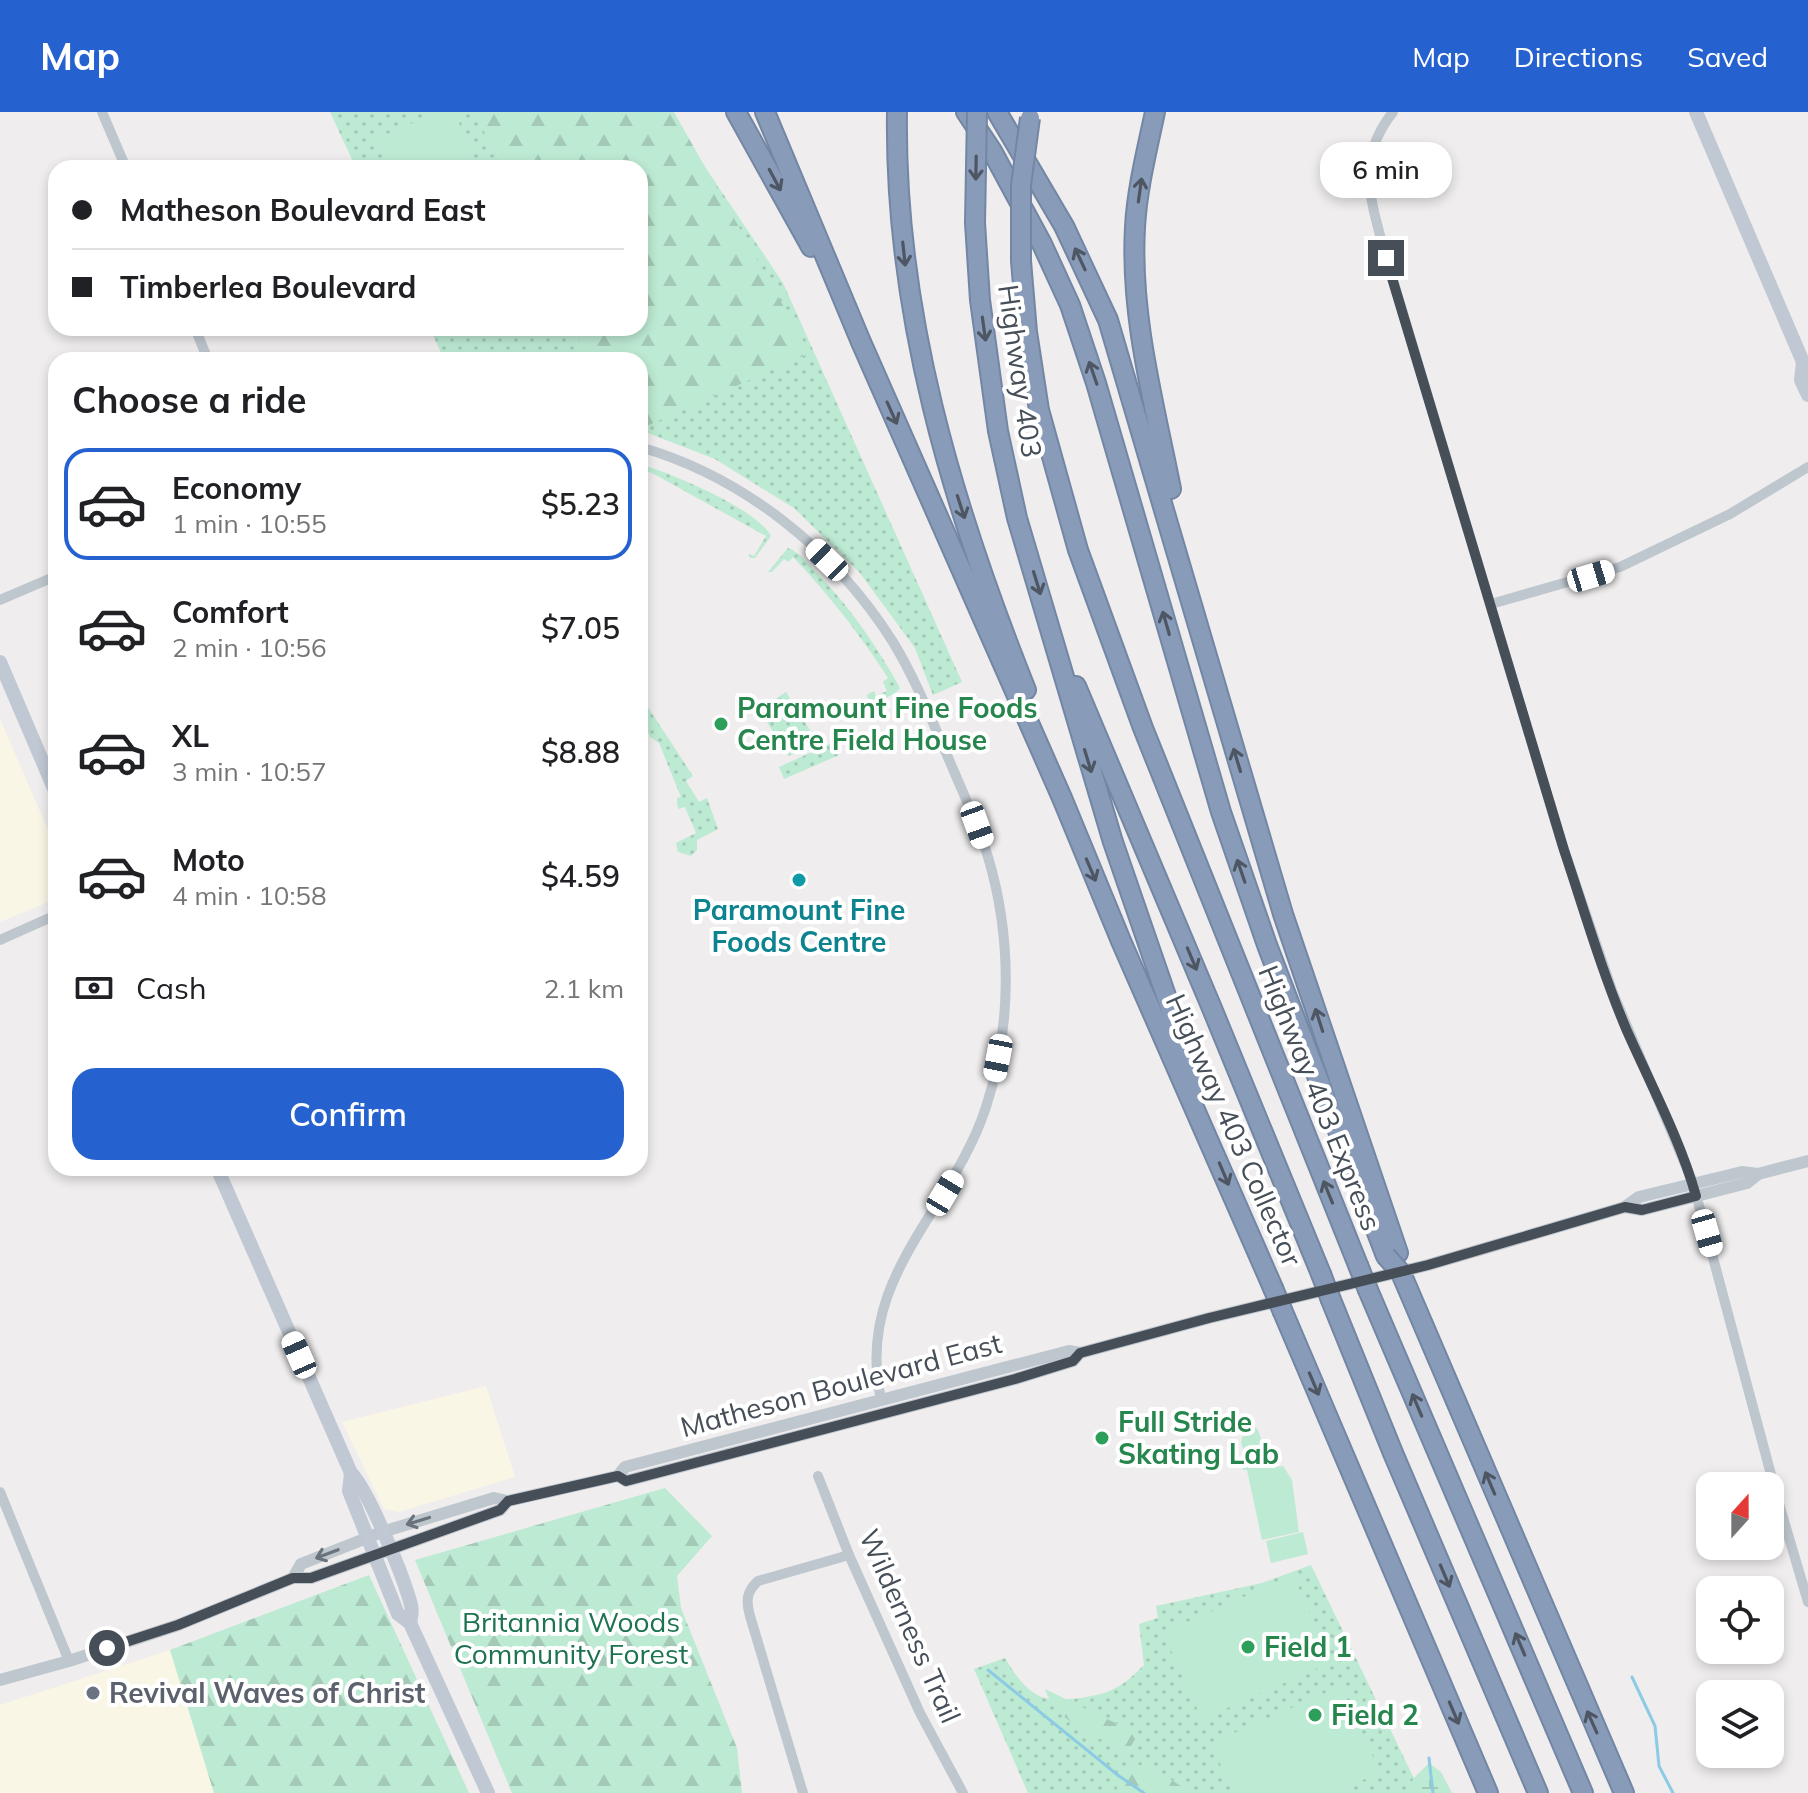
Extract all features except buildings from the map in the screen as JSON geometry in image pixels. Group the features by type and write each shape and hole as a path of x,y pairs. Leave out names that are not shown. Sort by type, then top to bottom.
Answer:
{"highway":[{"path":"736,112 861,342"},
{"path":"765,112 861,342 1062,798"},
{"path":"897,112 896,176 906,276 927,392 958,500 1013,657 1040,723 1062,798"},
{"path":"966,112 992,151 1042,244 1070,305 1101,398 1221,812 1267,945 1392,1255 1624,1793"},
{"name":"Highway 403","path":"977,112 975,223 980,300 998,431 1017,518 1052,632"},
{"path":"997,112 1064,226 1108,320 1283,914 1392,1255"},
{"path":"1155,112 1135,227 1136,284 1146,371 1192,598"},
{"name":"Highway 403","path":"1030,115 1021,185 1021,261 1027,332 1039,410 1078,550"},
{"name":"Highway 403 Express","path":"1078,550 1143,728 1368,1290 1583,1793"},
{"path":"1052,632 1109,827 1195,1080 1193,1103"},
{"path":"1052,632 1188,949 1393,1453 1538,1793"},
{"name":"Highway 403 Collector","path":"1062,798 1488,1793"}],"main road":[{"path":"1696,112 1806,364 1801,380 1808,395"},
{"path":"0,662 48,774"},
{"path":"221,1176 351,1473 361,1483 375,1535 374,1555 398,1614 410,1623 488,1793"},
{"path":"375,1535 389,1550 413,1608 410,1623"}],"street":[{"path":"102,112 123,160"},
{"path":"1393,112 1381,129 1372,152 1368,172 1370,198 1564,850 1627,1030 1661,1104 1694,1190 1808,1602"},
{"path":"648,450 688,464 741,492 790,526 854,588 892,641 918,687 977,825 995,883 1006,954 1006,987 994,1078 986,1108 955,1176 897,1268 886,1294 874,1354 881,1399"},
{"path":"1491,604 1620,567 1730,514 1808,467"},
{"path":"0,600 48,579"},
{"path":"0,940 48,919"},
{"name":"Matheson Boulevard East","path":"293,1578 301,1564 375,1535 494,1498 508,1501 618,1476 625,1467 881,1399 1069,1351 1080,1353 1428,1265 1625,1207 1639,1197 1747,1183 1758,1174 1808,1161"},
{"name":"Matheson Boulevard East","path":"618,1476 626,1481 1015,1379 1073,1361 1080,1353"},
{"name":"Wilderness Trail","path":"818,1476 849,1555 920,1713 963,1793"},
{"path":"0,1492 69,1661"},
{"name":"Matheson Boulevard East","path":"0,1680 178,1625 293,1578 311,1578 500,1510 508,1501"},
{"path":"803,1793 750,1616 747,1603 749,1589 758,1581 849,1555"}],"shaded area":[{"path":"0,719 48,830 48,902 0,922"},
{"path":"486,1386 515,1477 399,1512 384,1509 342,1422"},
{"path":"170,1650 214,1793 0,1793 0,1705"}],"green space":[{"path":"330,112 668,112 783,283 962,682 933,695 915,648 860,573 794,508 715,459 648,433 648,352 440,352 434,336 648,336 648,160 352,160"},
{"path":"438,112 454,112 475,160 385,160 376,139"},
{"path":"475,112 674,112 810,353 648,425 648,352 584,352 577,336 648,336 648,160 497,160"},
{"path":"648,467 732,504 763,526 771,536 755,558 750,558 749,554 754,556 766,536 648,472"},
{"path":"788,548 807,562 862,627 900,688 894,694 880,700 868,700 867,695 874,691 876,696 887,691 883,682 888,678 844,615 793,557 788,562 784,559 772,572 768,572"},
{"path":"786,692 818,743 789,756 759,710"},
{"path":"648,707 693,776 686,781 699,802 707,798 718,829 697,840 697,850 691,856 678,852 676,843 696,833 685,807 678,809 677,798 681,797 659,743 650,737"},
{"path":"834,742 839,755 784,779 779,767"},
{"path":"1245,1427 1257,1428 1272,1467 1283,1466 1292,1480 1299,1532 1262,1540 1247,1470 1243,1470 1242,1462 1248,1461 1241,1443"},
{"name":"Britannia Woods Community Forest","path":"665,1488 712,1536 677,1576 681,1608 737,1748 742,1793 512,1793 415,1560"},
{"path":"1303,1532 1308,1554 1271,1563 1266,1541"},
{"path":"1311,1565 1421,1793 1028,1793 974,1669 1005,1658 1024,1684 1046,1698 1087,1697 1107,1692 1144,1665 1139,1624 1158,1618 1156,1606 1262,1583"},
{"path":"369,1575 469,1793 214,1793 170,1650"},
{"name":"Field 1","path":"1293,1575 1332,1662 1202,1719 1163,1633"},
{"name":"Field 2","path":"1341,1686 1380,1772 1335,1793 1233,1793 1211,1743"},
{"path":"1045,1689 1138,1734 1127,1753 1068,1720 1050,1701"},
{"path":"1429,1763 1441,1772 1452,1793 1408,1793 1413,1779"},
{"path":"1137,1764 1167,1777 1191,1793 1118,1791 1116,1784"}],"waterway":[{"path":"988,1670 1144,1793"},
{"path":"1632,1677 1655,1726 1659,1766 1673,1793"},
{"path":"1429,1758 1433,1793"}],"place":[{"name":"Paramount Fine Foods Centre Field House","path":"721,724"},
{"name":"Paramount Fine Foods Centre","path":"799,880"},
{"name":"Full Stride Skating Lab","path":"1102,1438"},
{"name":"Field 1","path":"1248,1647"},
{"name":"Revival Waves of Christ","path":"93,1693"},
{"name":"Field 2","path":"1315,1715"}],"route":[{"path":"107,1648 178,1625 293,1578 311,1578 500,1510 508,1501 618,1476 626,1481 1015,1379 1073,1361 1080,1353 1428,1265 1625,1207 1642,1210 1696,1196 1661,1104 1627,1030 1593,938 1386,258"}]}
